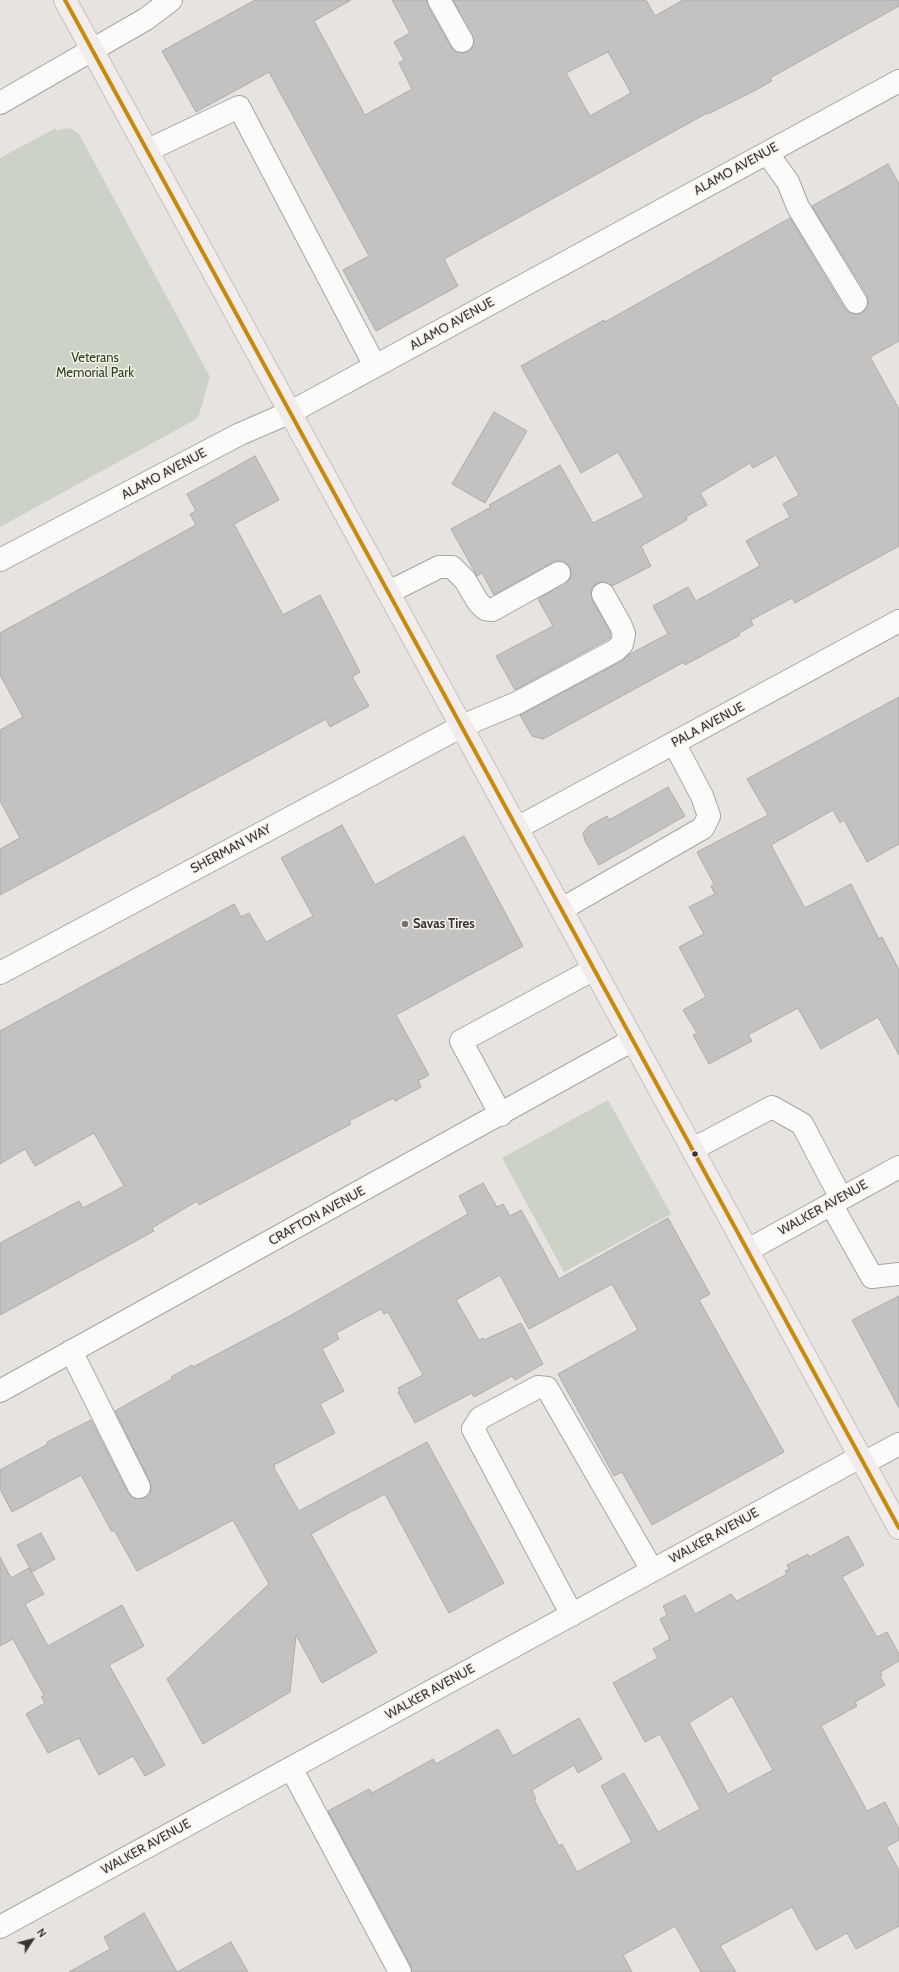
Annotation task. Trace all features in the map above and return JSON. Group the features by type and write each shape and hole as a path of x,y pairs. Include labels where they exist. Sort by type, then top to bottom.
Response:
{"main road":[{"path":"65,0 899,1528"}],"street":[{"path":"1,99 146,19 171,0"},
{"path":"439,0 462,41"},
{"name":"ALAMO AVENUE","path":"0,560 240,434 291,412 899,80"},
{"path":"148,150 239,107 375,366"},
{"path":"767,153 788,182 798,207 856,302"},
{"path":"389,592 439,567 452,567 465,580 484,609 492,610 559,573"},
{"name":"SHERMAN WAY","path":"0,973 462,726 517,703 616,650 622,644 624,634 603,594"},
{"name":"PALA AVENUE","path":"517,828 899,621"},
{"path":"562,909 703,828 709,816 702,796 674,743"},
{"path":"501,1115 461,1041 594,969"},
{"name":"CRAFTON AVENUE","path":"0,1391 501,1115 633,1040"},
{"path":"692,1149 772,1107 802,1124 872,1277 899,1274"},
{"name":"WALKER AVENUE","path":"748,1250 899,1167"},
{"path":"71,1351 139,1487"},
{"path":"572,1615 473,1429 480,1418 538,1387 547,1388 652,1570"},
{"name":"WALKER AVENUE","path":"0,1927 652,1570 862,1460 899,1444"},
{"path":"291,1768 400,1972"}],"green space":[{"name":"Veterans Memorial Park","path":"56,128 57,131 66,128 72,129 79,134 210,377 198,418 0,527 0,158"},
{"path":"608,1100 671,1214 564,1272 502,1158"}],"building":[{"path":"255,0 351,0 314,21 365,115 412,89 399,63 404,60 394,42 410,33 392,0 427,0 428,6 451,47 456,52 462,53 468,52 472,48 474,41 453,0 646,0 655,16 683,0 899,0 899,6 770,78 772,81 708,114 707,113 444,259 458,286 376,331 343,270 369,256 269,72 196,112 162,51","holes":["608,52 631,93 590,116 566,73"]},
{"path":"888,164 899,184 899,341 870,357 899,409 899,546 795,603 792,598 751,620 753,625 739,633 740,635 685,665 684,662 543,739 532,736 520,715 622,661 628,655 668,634 653,606 688,587 696,601 760,566 746,541 790,517 783,504 799,495 776,455 753,468 750,463 700,493 707,505 686,517 687,520 641,546 651,566 612,586 603,582 597,583 592,587 592,600 610,631 610,638 515,690 496,656 553,626 538,599 569,580 571,574 570,567 565,562 553,562 494,595 482,573 477,576 451,529 491,507 489,505 560,465 593,523 644,497 618,452 581,473 521,366 604,320 605,322 790,218 845,309 850,313 862,313 867,308 867,295 812,206"},
{"path":"494,412 527,431 485,503 452,484"},
{"path":"255,456 279,500 234,524 283,615 320,595 360,672 352,677 369,706 330,727 326,719 0,895 0,849 20,838 0,801 0,730 23,717 0,675 0,633 196,525 190,514 196,511 187,494"},
{"path":"899,697 899,844 867,862 844,820 840,823 833,810 771,845 805,908 851,884 879,939 882,937 899,970 899,1055 878,1017 821,1049 798,1008 748,1035 752,1041 709,1064 693,1035 697,1033 683,1010 706,997 679,947 704,934 689,907 715,894 711,886 714,884 697,852 768,815 747,779"},
{"path":"668,787 685,816 599,865 585,841 583,833 589,826 607,816 609,820"},
{"path":"342,825 375,885 464,836 523,946 396,1015 429,1075 418,1081 421,1087 395,1101 393,1098 349,1121 351,1124 199,1205 197,1201 152,1228 154,1231 0,1315 0,1243 79,1201 83,1208 124,1186 94,1133 35,1166 25,1149 0,1164 0,1031 234,904 241,917 249,913 266,942 313,916 281,858"},
{"path":"483,1183 497,1207 503,1204 510,1216 521,1210 559,1279 668,1218 710,1294 699,1300 784,1452 652,1525 622,1472 614,1476 558,1374 638,1330 612,1284 529,1329 500,1275 456,1300 479,1340 483,1338 484,1340 521,1323 543,1364 515,1380 512,1376 474,1397 472,1393 415,1423 398,1392 400,1392 398,1388 423,1375 388,1312 384,1314 381,1309 336,1333 339,1339 322,1349 344,1391 320,1404 335,1433 274,1465 275,1470 299,1511 427,1442 504,1583 449,1613 385,1494 347,1514 311,1534 377,1652 322,1683 296,1635 290,1692 203,1744 167,1679 269,1584 233,1520 137,1571 114,1530 112,1532 81,1475 12,1512 0,1489 0,1470 48,1444 47,1442 91,1420 128,1493 132,1497 138,1499 145,1498 150,1494 150,1482 115,1411 172,1379 171,1377 192,1365 193,1367 288,1317 468,1214 459,1196"},
{"path":"899,1296 899,1408 852,1320"},
{"path":"41,1533 55,1559 32,1572 17,1545"},
{"path":"848,1536 864,1565 842,1577 877,1637 887,1632 899,1654 899,1661 880,1672 882,1675 880,1676 885,1685 855,1702 857,1706 821,1726 867,1811 885,1802 899,1829 899,1840 886,1847 899,1870 899,1926 856,1949 847,1933 816,1950 792,1907 720,1946 736,1972 701,1972 675,1926 623,1955 632,1972 412,1972 411,1966 328,1811 369,1789 372,1793 433,1759 436,1764 498,1729 513,1756 579,1718 602,1759 578,1773 574,1765 532,1790 536,1799 534,1800 559,1846 562,1844 577,1872 632,1842 601,1786 624,1773 658,1832 700,1809 660,1734 645,1742 613,1683 658,1658 653,1649 670,1639 660,1619 667,1615 663,1606 685,1595 695,1614 731,1594 737,1601 787,1574 785,1571 789,1569 787,1565 808,1554 809,1557","holes":["732,1696 773,1770 728,1794 689,1723"]},
{"path":"0,1557 11,1578 29,1568 44,1594 25,1604 48,1646 122,1605 144,1646 109,1665 165,1765 145,1776 133,1756 99,1775 79,1738 48,1753 26,1714 45,1703 41,1697 44,1695 13,1639 0,1646"},
{"path":"144,1913 177,1972 69,1972 110,1949 104,1937"},
{"path":"231,1942 248,1972 177,1972"}],"transit line":[{"path":"65,0 899,1528"}],"place":[{"name":"Savas Tires","path":"405,924"}]}
